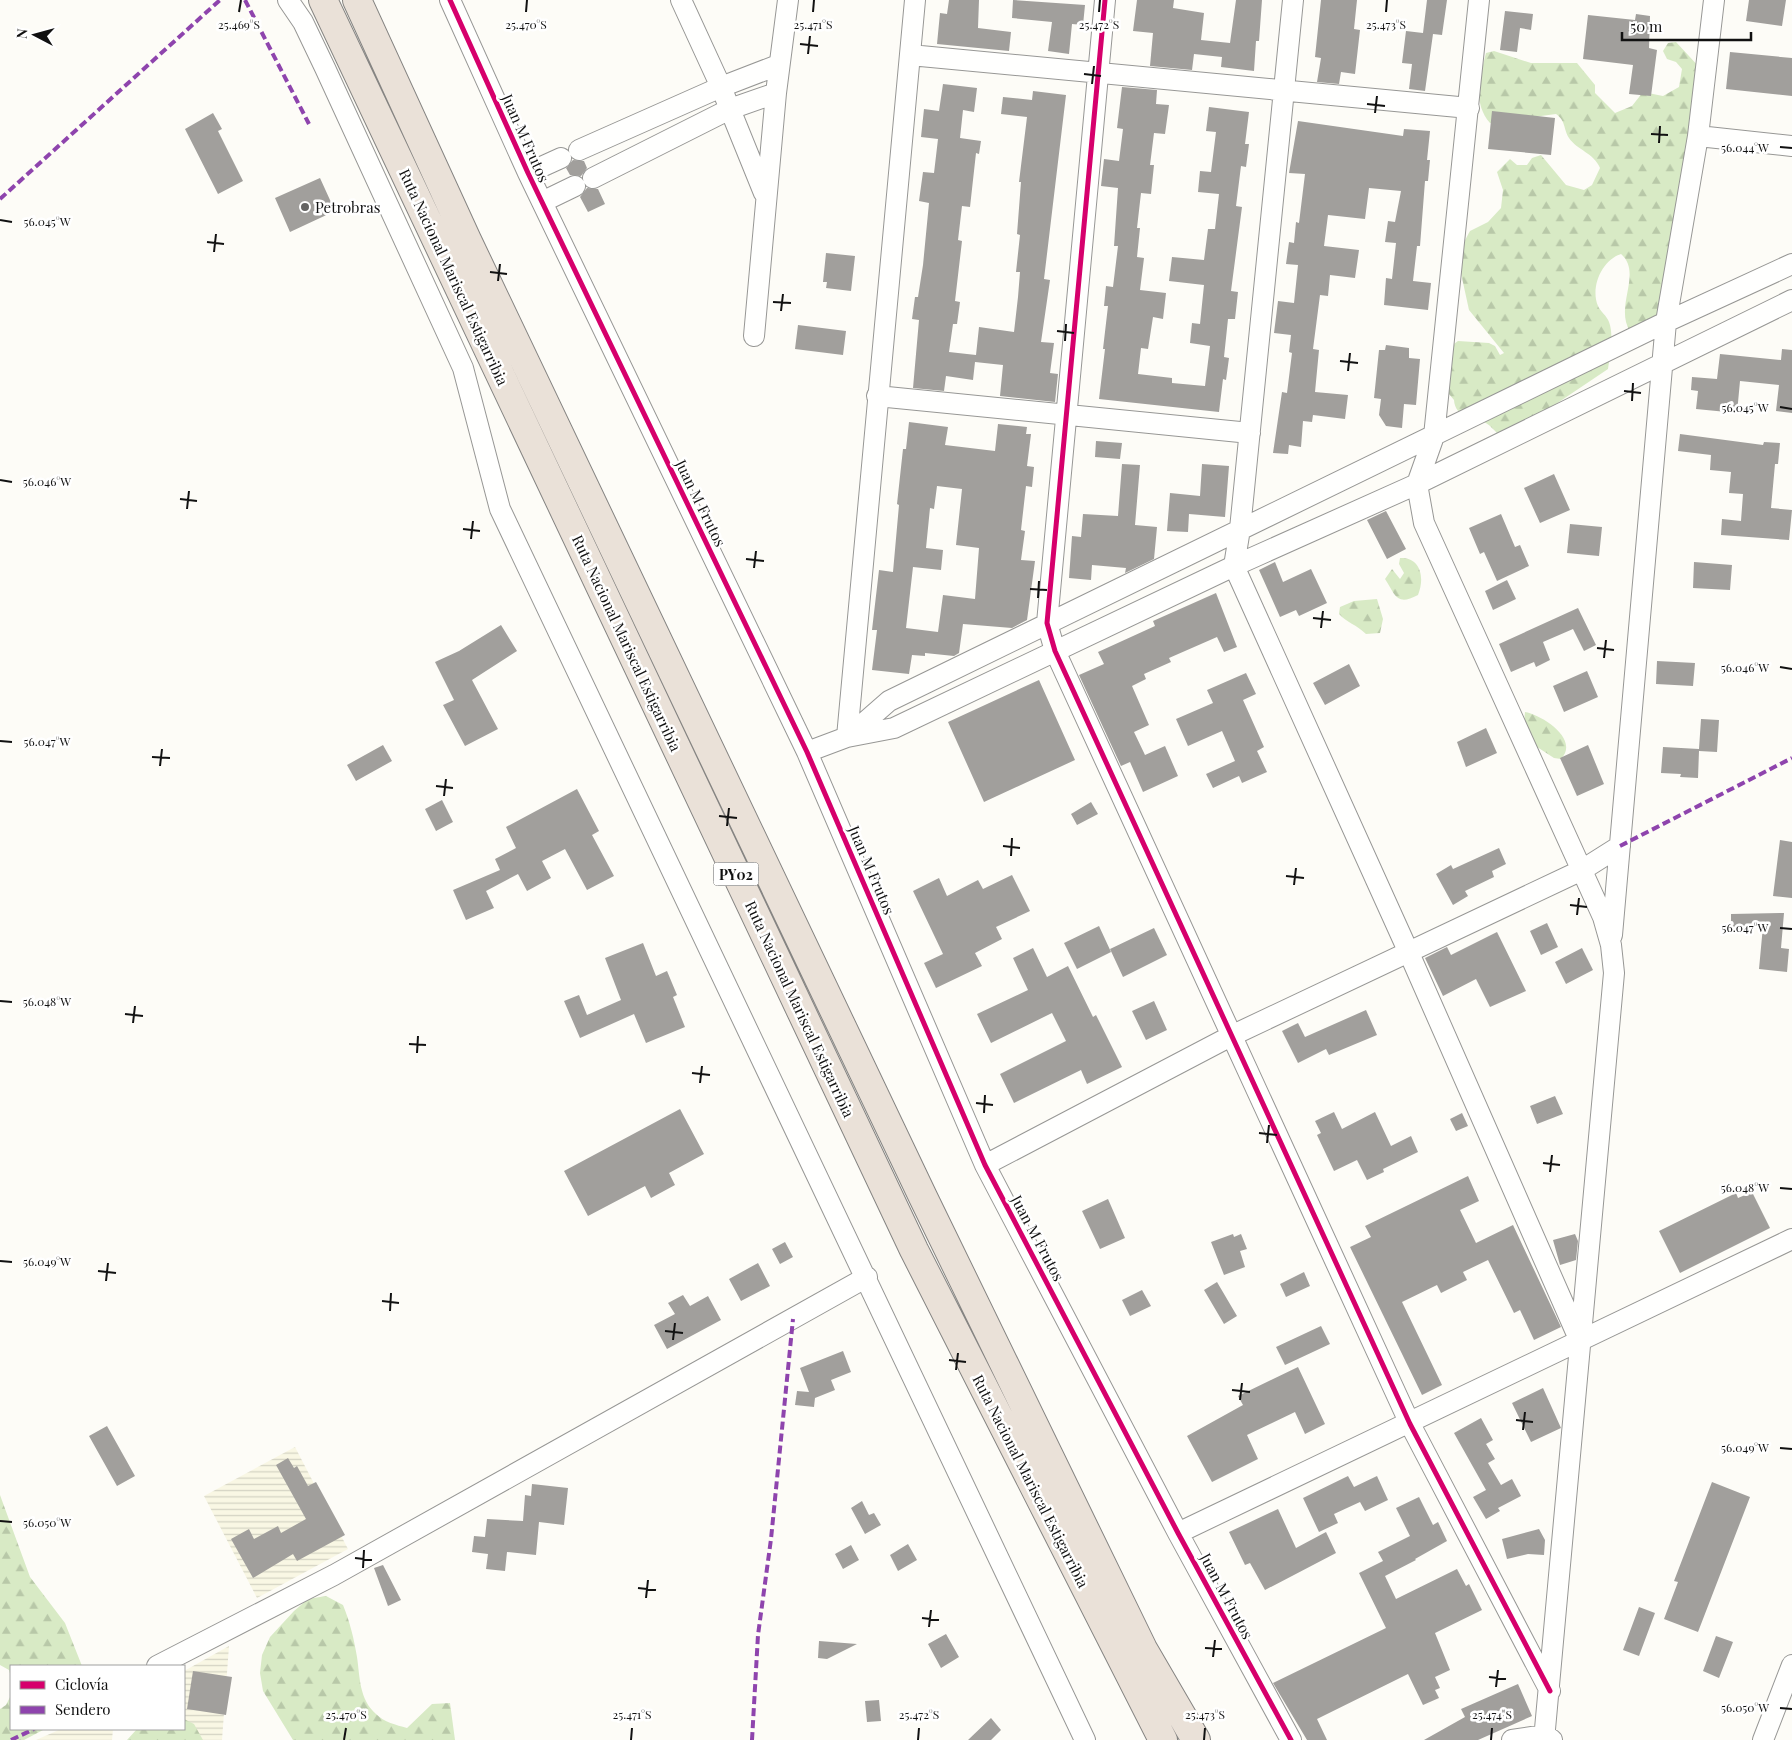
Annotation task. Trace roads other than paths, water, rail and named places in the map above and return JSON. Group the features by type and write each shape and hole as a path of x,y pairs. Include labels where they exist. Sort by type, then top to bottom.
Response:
{"highway":[{"name":"Ruta Nacional Mariscal Estigarribia","path":"323,0 914,1250 1163,1740"},
{"name":"Ruta Nacional Mariscal Estigarribia","path":"357,0 476,258 923,1196 1143,1649 1196,1740"}],"street":[{"path":"288,0 303,22 463,368 500,510 1085,1740"},
{"name":"Juan M Frutos","path":"450,0 528,173 807,752 985,1164 1178,1533 1291,1740"},
{"path":"681,0 721,87 766,198"},
{"path":"754,336 778,65 788,0"},
{"path":"847,738 915,0"},
{"path":"1104,0 1047,624 1055,651 1410,1424 1550,1690"},
{"path":"1293,0 1240,529 1234,566 1409,953 1580,1340"},
{"path":"1479,0 1434,436 1417,484 1424,523 1603,917 1611,945 1614,973 1580,1340 1547,1738 1512,1740"},
{"path":"1611,945 1666,322 1698,136 1714,0"},
{"path":"910,55 1469,108"},
{"path":"528,173 721,87 778,65"},
{"path":"542,202 730,109 776,93"},
{"path":"1698,136 1792,146"},
{"path":"847,738 889,700 1666,322 1792,264"},
{"path":"807,752 847,738 894,728 1234,566 1417,484 1662,362 1792,300"},
{"path":"878,396 1066,413 1250,433"},
{"path":"985,1164 1231,1036 1582,870 1620,846"},
{"path":"1178,1533 1410,1424 1580,1340 1792,1239"},
{"path":"159,1665 334,1575 866,1277"},
{"path":"1763,1740 1792,1665"}],"place":[{"name":"Petrobras","path":"305,207"}]}
